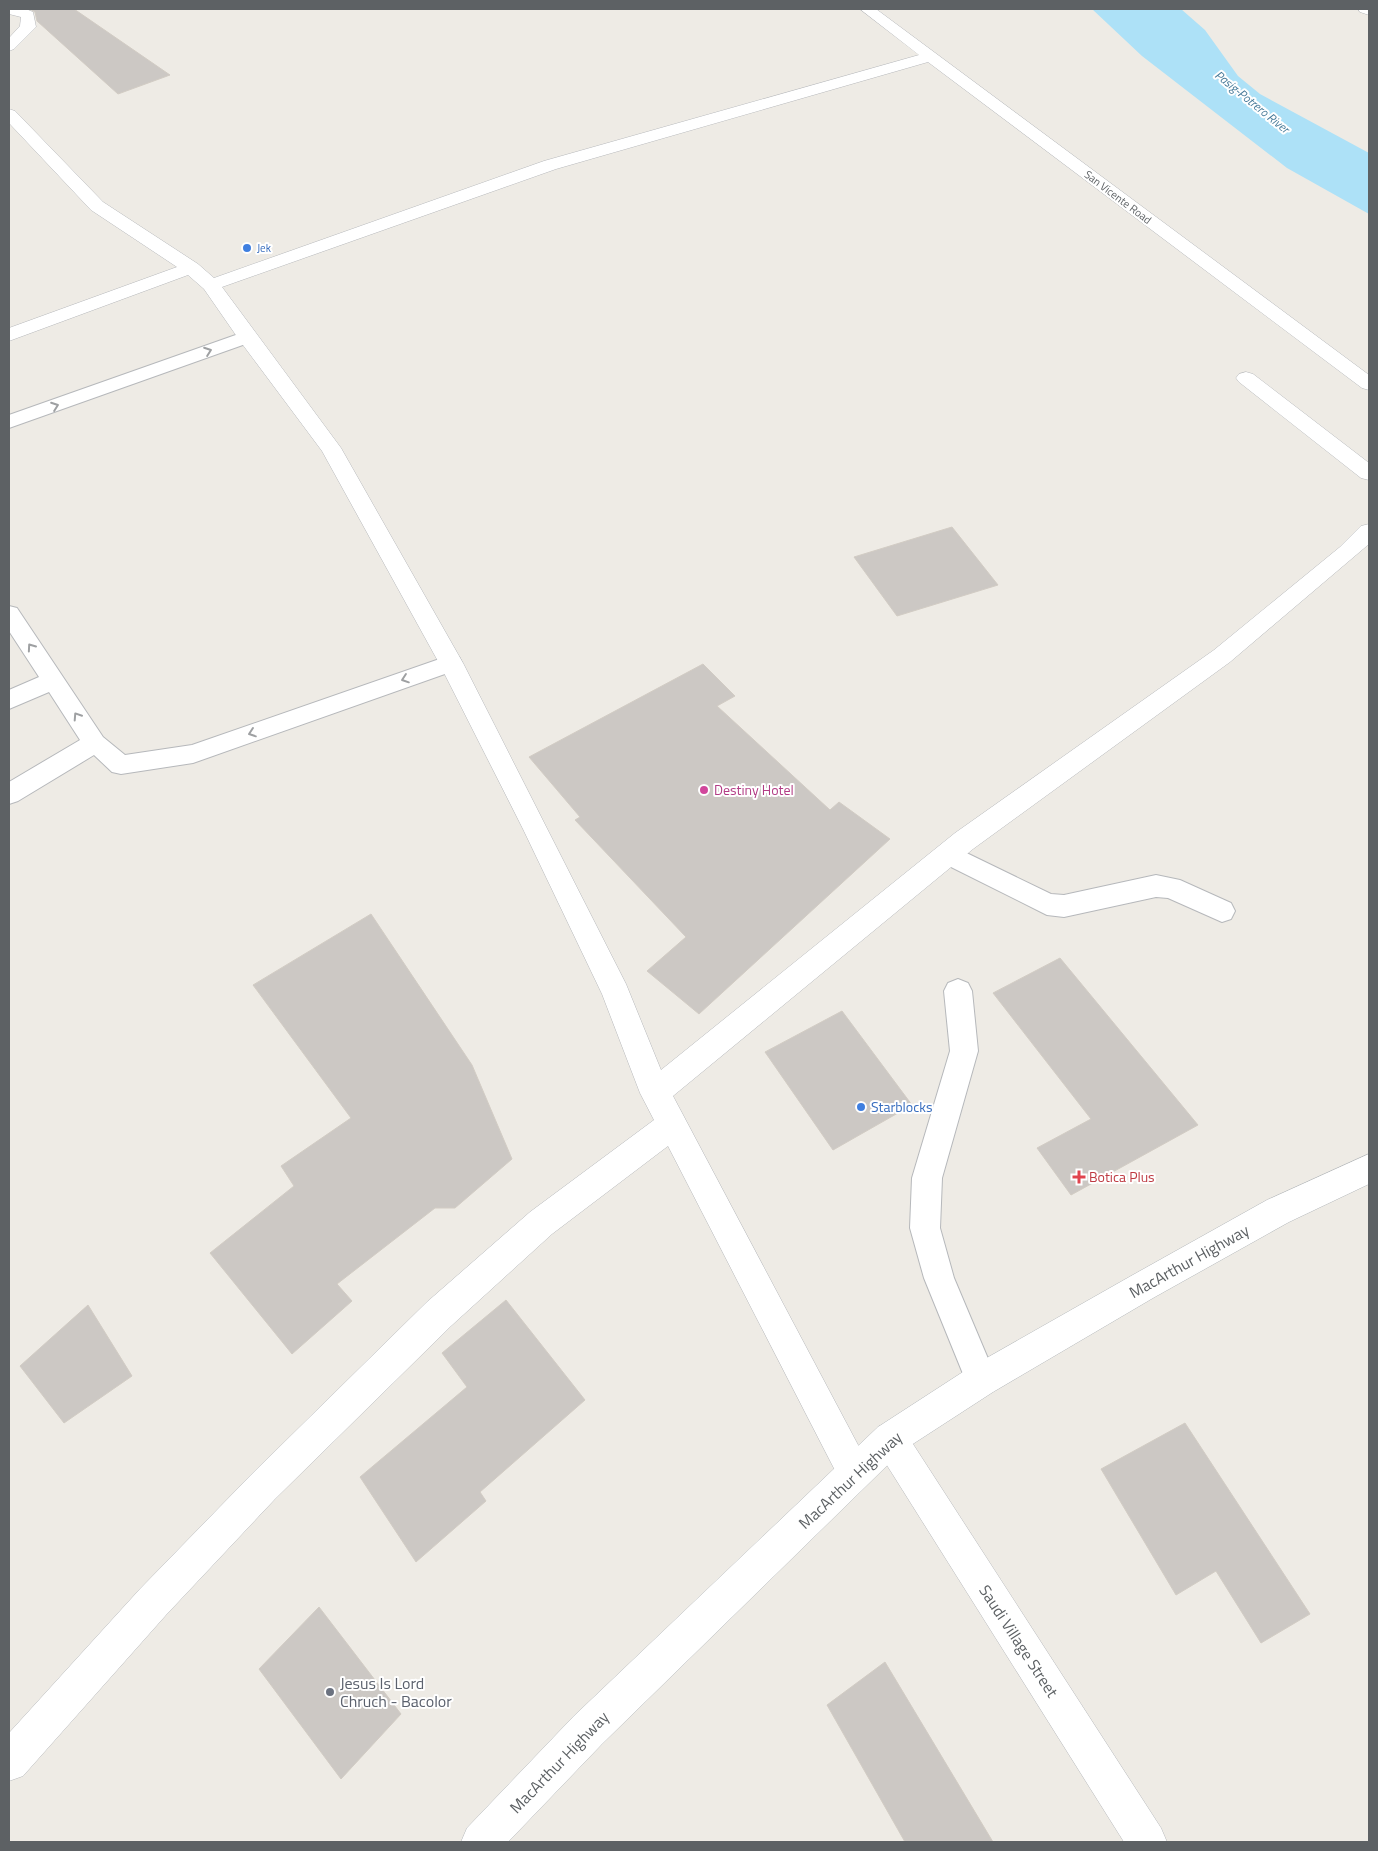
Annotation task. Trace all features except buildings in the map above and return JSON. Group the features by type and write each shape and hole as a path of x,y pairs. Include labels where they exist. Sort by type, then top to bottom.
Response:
{"street":[{"name":"San Vicente Road","path":"867,9 929,58 1038,136 1222,276 1369,384"},
{"path":"1364,9 1369,11"},
{"path":"9,10 17,10 28,15 28,27 9,46"},
{"path":"212,285 550,165 929,58"},
{"path":"9,114 97,206 191,268 212,285 247,337 331,448 451,663 536,829 616,993 655,1093 673,1124 854,1472"},
{"path":"9,335 191,268"},
{"path":"1246,378 1369,473"},
{"path":"655,1093 948,854 1222,656 1348,552 1369,531"},
{"path":"9,1762 153,1602 256,1495 439,1314 540,1224 673,1124"},
{"name":"MacArthur Highway","path":"481,1842 588,1730 736,1590 854,1472 890,1439 981,1380 1278,1211 1369,1169"},
{"name":"Saudi Village Street","path":"890,1439 1147,1842"}],"lane":[{"path":"9,422 247,337"},
{"path":"9,614 96,744 121,765 193,754 451,663"},
{"path":"9,700 54,680"},
{"path":"9,794 96,744"},
{"path":"948,854 1047,904 1064,906 1156,886 1171,888 1222,911"},
{"path":"958,991 964,1051 927,1178 925,1228 939,1278 981,1380"}],"water":[{"name":"Pasig-Potrero River","path":"1092,9 1181,9 1205,30 1238,76 1260,94 1369,153 1369,214 1287,168 1142,56"}],"place":[{"name":"Jek","path":"247,248"},
{"name":"Destiny Hotel","path":"704,790"},
{"name":"Starblocks","path":"861,1107"},
{"name":"Botica Plus","path":"1079,1177"},
{"name":"Jesus Is Lord Chruch - Bacolor","path":"330,1692"}]}
